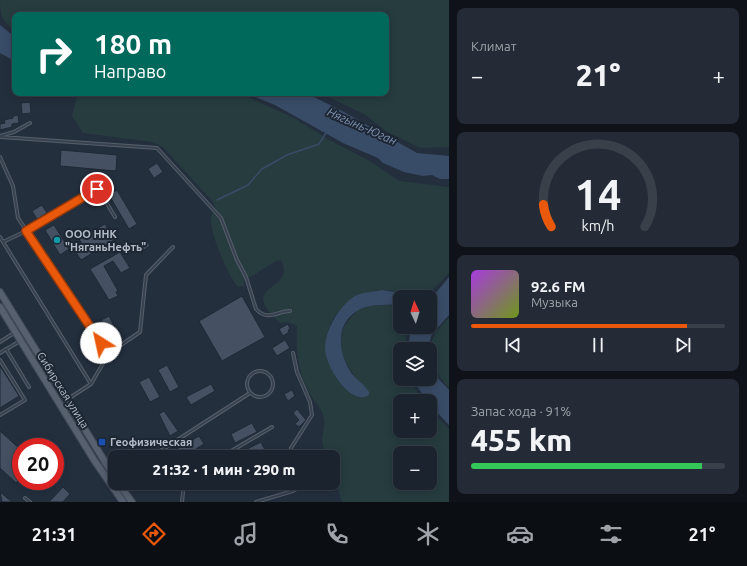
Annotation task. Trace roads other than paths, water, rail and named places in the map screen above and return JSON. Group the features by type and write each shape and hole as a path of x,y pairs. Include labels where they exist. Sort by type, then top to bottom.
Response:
{"main road":[{"name":"Сибирская улица","path":"0,292 108,467"},
{"name":"Сибирская улица","path":"0,307 94,460 123,502"},
{"path":"123,490 132,502"}],"lane":[{"path":"1,136 14,132 30,123"},
{"path":"1,136 157,148 221,218 237,260 246,278 250,296 256,309 260,313 268,316 290,311"},
{"path":"0,157 13,186 18,218 109,353"},
{"path":"3,242 26,231 94,189 100,190 115,217"},
{"path":"0,237 91,384"},
{"path":"66,401 91,384 109,353 140,332 146,275 172,247"},
{"path":"0,342 16,332"},
{"path":"0,353 21,340"},
{"path":"6,349 29,387"},
{"path":"291,450 312,415 310,402 297,372 293,353"},
{"path":"0,360 25,400 0,415"},
{"path":"259,370 268,373 273,381 272,390 269,394 260,397 250,393 246,387 246,382 251,374 259,370"},
{"path":"162,450 250,393"},
{"path":"233,450 272,427"},
{"path":"183,490 182,501 186,502"},
{"path":"256,502 295,490"},
{"path":"25,498 30,502"}],"water":[{"path":"0,25 12,35 12,59 0,53"},
{"name":"Нягынь-Юган","path":"252,96 312,96 344,112 417,153 449,156 449,179 440,179 432,175 423,176 404,172 383,163 378,158 343,143 275,105"},
{"path":"449,277 449,315 437,328 437,292"},
{"path":"382,290 393,292 393,304 376,305 363,308 354,313 347,320 343,328 341,347 343,356 352,374 369,392 369,395 362,397 354,395 340,383 326,357 325,350 328,332 340,310 352,298 365,293"},
{"path":"410,334 432,334 429,342 409,342"},
{"path":"437,377 449,390 449,425 437,412 437,394 422,394 417,386 437,386"}],"waterway":[{"path":"217,200 248,185 262,169 287,155 319,144 326,133"}],"place":[{"name":"ООО ННК \"НяганьНефть\"","path":"57,240"},
{"name":"Геофизическая","path":"102,442"}]}
